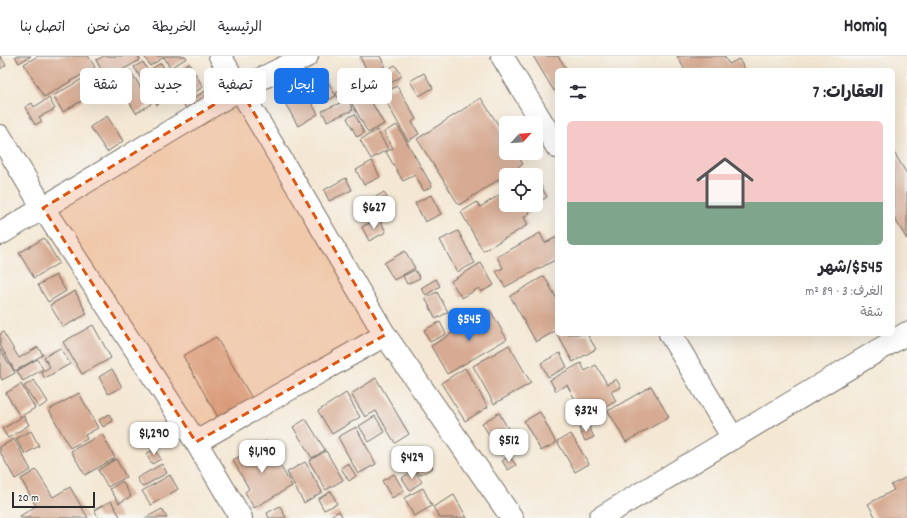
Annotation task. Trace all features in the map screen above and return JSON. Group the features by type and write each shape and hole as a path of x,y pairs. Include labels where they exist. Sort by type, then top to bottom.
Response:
{"street":[{"path":"220,56 227,68"},
{"path":"266,76 307,56"},
{"path":"502,56 555,144"},
{"path":"0,234 215,104"},
{"path":"249,104 385,335 512,518"},
{"path":"0,136 43,208 196,442 241,518"},
{"path":"600,518 907,332"},
{"path":"196,442 385,335"},
{"path":"671,336 733,438"}],"highlighted area":[{"path":"240,89 385,335 196,442 43,208"}],"building":[{"path":"0,56 6,65 0,69"},
{"path":"15,56 31,56 19,63"},
{"path":"38,56 88,56 95,67 80,68 80,76 44,97 24,64"},
{"path":"104,56 138,56 140,60 126,68 100,68 96,60"},
{"path":"144,56 185,56 187,58 170,68 164,57 150,66"},
{"path":"380,56 385,66 381,68 366,68 360,57"},
{"path":"533,56 558,56 566,68 555,68 554,91"},
{"path":"677,56 724,56 729,64 739,59 744,68 684,68"},
{"path":"143,62 146,68 140,68 140,77 134,67"},
{"path":"161,63 164,68 153,68"},
{"path":"189,63 192,68 181,68"},
{"path":"395,65 402,76 392,82 392,68 390,68"},
{"path":"132,73 140,86 140,104 151,104 136,113 131,104 132,104"},
{"path":"424,73 433,88 419,96 410,81"},
{"path":"196,75 203,87 196,91"},
{"path":"80,80 80,102 63,112 53,96"},
{"path":"329,84 336,96 329,100"},
{"path":"397,86 416,119 412,122 419,134 408,141 388,104 392,104 392,89"},
{"path":"204,92 204,104 210,104 190,115 183,104 196,104 196,97"},
{"path":"49,98 55,109 39,117 42,121 35,125 25,107 32,103 34,107"},
{"path":"481,98 499,126 499,160 520,160 523,164 517,168 499,168 499,179 459,205 417,139"},
{"path":"286,104 312,104 318,114 298,126"},
{"path":"338,104 350,104 353,110 327,121 322,111"},
{"path":"352,104 373,104 384,124 368,133"},
{"path":"355,114 364,133 357,137 347,118"},
{"path":"107,116 123,141 107,152 90,127"},
{"path":"397,125 432,186 424,191 415,175 403,181 386,152 393,148 384,132"},
{"path":"377,130 388,149 371,159 360,140"},
{"path":"895,154 907,174 907,239 895,219"},
{"path":"372,161 380,177 364,185 356,170"},
{"path":"346,178 352,190 329,201 324,190"},
{"path":"543,190 547,197 543,200"},
{"path":"384,192 393,209 376,218 367,202"},
{"path":"431,195 441,214 425,222 415,203"},
{"path":"499,195 499,212 530,212 524,217 528,225 483,251 461,212 477,202 480,207"},
{"path":"379,218 386,232 369,241 362,227"},
{"path":"458,231 475,263 457,272 440,240"},
{"path":"540,233 545,243 555,238 555,260 505,287 496,271 503,268 497,257"},
{"path":"44,238 59,263 34,278 19,253"},
{"path":"405,251 415,268 394,280 384,263"},
{"path":"481,263 494,285 481,292 479,288 462,298 451,281"},
{"path":"415,270 420,278 407,284 403,276"},
{"path":"56,275 66,291 48,302 38,285"},
{"path":"544,276 555,295 555,331 536,342 510,296"},
{"path":"436,279 440,286 426,295 421,288"},
{"path":"75,291 87,314 63,327 50,305"},
{"path":"437,292 448,312 436,319 425,298"},
{"path":"490,310 507,339 447,374 431,346"},
{"path":"440,322 446,334 430,342 424,330"},
{"path":"93,325 111,358 82,374 63,342"},
{"path":"3,332 19,358 38,347 43,355 15,371 0,345 0,334"},
{"path":"558,336 588,336 596,349 573,362"},
{"path":"216,337 253,400 219,419 183,356"},
{"path":"509,345 531,383 494,404 473,366"},
{"path":"60,348 70,364 45,378 41,372 50,367 44,357"},
{"path":"0,349 15,373 2,380 0,376"},
{"path":"560,353 567,367 548,377 541,363"},
{"path":"37,359 43,369 23,381 17,371"},
{"path":"581,363 585,371 596,365 607,384 616,379 621,387 611,392 616,401 606,407 607,410 587,421 567,385 556,391 550,380"},
{"path":"465,368 488,407 465,421 441,383"},
{"path":"112,369 122,387 108,394 99,377"},
{"path":"376,378 409,434 395,443 376,411 365,417 351,394"},
{"path":"34,380 48,402 39,408 24,386"},
{"path":"21,384 35,408 20,417 6,393"},
{"path":"651,386 669,417 626,442 608,411"},
{"path":"79,393 98,428 85,435 87,439 70,448 49,410"},
{"path":"346,393 360,417 332,434 318,411"},
{"path":"540,412 556,443 541,451 524,421"},
{"path":"499,413 514,439 497,449 482,423"},
{"path":"109,414 113,421 103,427 99,420"},
{"path":"24,416 29,425 8,438 2,429"},
{"path":"375,416 385,432 369,442 359,426"},
{"path":"306,419 325,450 312,458 293,427"},
{"path":"588,425 594,437 585,441 579,429"},
{"path":"356,427 376,464 358,474 338,437"},
{"path":"31,431 39,446 25,454 16,439"},
{"path":"102,434 115,458 85,475 71,451"},
{"path":"571,434 589,464 575,472 557,441"},
{"path":"14,439 31,470 15,479 0,452 0,447"},
{"path":"266,441 292,486 254,508 245,492 249,489 233,460"},
{"path":"155,449 161,459 152,464 146,454"},
{"path":"326,451 343,480 326,490 309,461"},
{"path":"426,455 433,468 419,475 412,463"},
{"path":"509,456 516,465 508,470 502,461"},
{"path":"116,459 126,477 108,487 98,470"},
{"path":"305,462 322,492 304,503 287,472"},
{"path":"348,463 356,476 349,481 341,468"},
{"path":"162,464 167,473 142,487 137,478"},
{"path":"36,470 53,497 70,487 88,518 21,518 20,516 36,506 21,479"},
{"path":"414,470 422,482 410,490 402,478"},
{"path":"394,474 404,491 392,498 382,481"},
{"path":"170,475 178,489 151,505 142,491"},
{"path":"907,477 907,518 876,518 868,504 894,490 891,485"},
{"path":"122,481 131,496 119,503 110,489"},
{"path":"423,488 432,506 414,516 404,498"},
{"path":"331,491 337,504 324,510 318,499"},
{"path":"454,495 467,518 440,518 433,507"},
{"path":"111,501 121,518 99,518 94,510"},
{"path":"280,506 286,518 269,518 267,513"},
{"path":"162,509 167,518 145,518"},
{"path":"339,511 343,518 327,518"}]}
